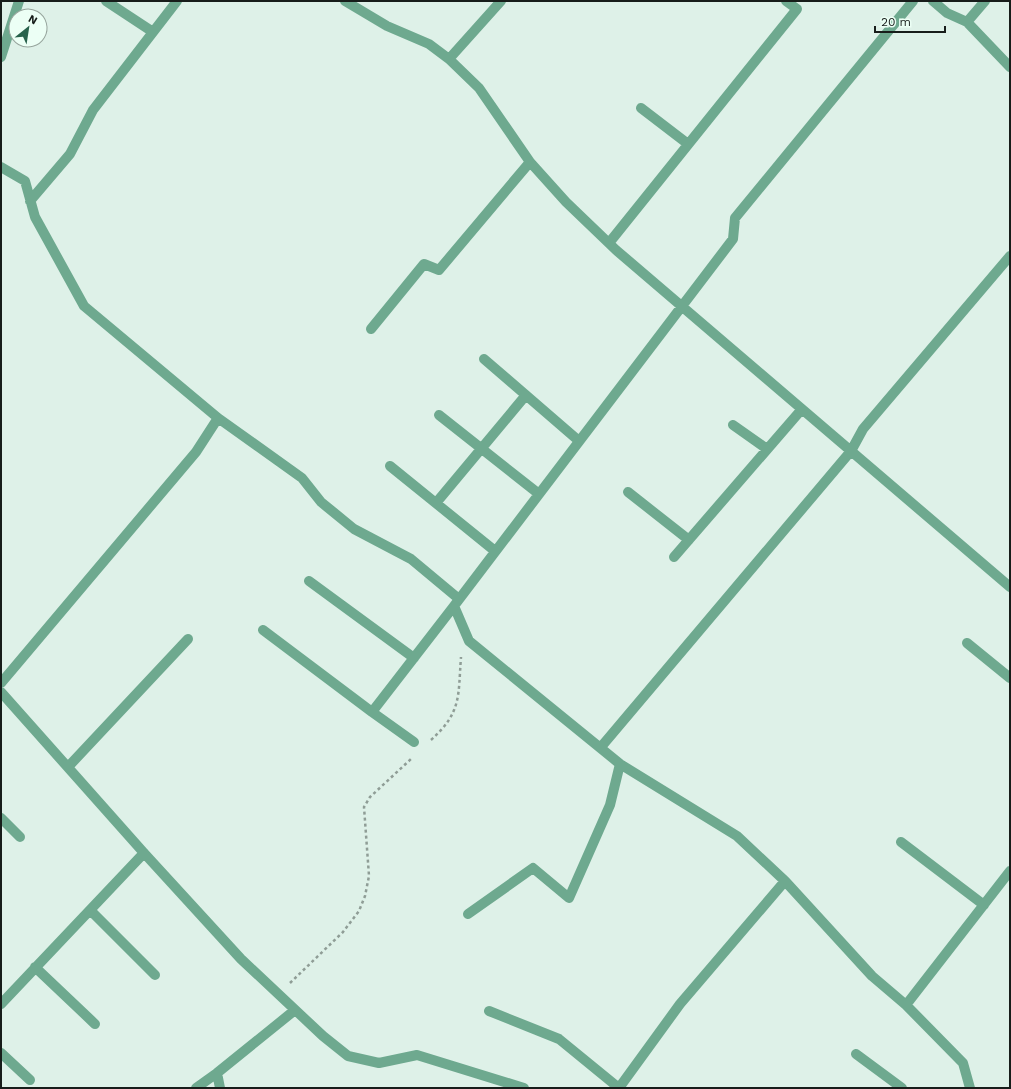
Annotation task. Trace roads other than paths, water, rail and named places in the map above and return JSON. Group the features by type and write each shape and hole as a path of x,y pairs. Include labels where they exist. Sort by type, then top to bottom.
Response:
{"street":[{"path":"1,57 19,1"},
{"path":"106,1 153,32"},
{"path":"30,201 70,154 92,110 177,1"},
{"path":"345,1 387,26 429,44 449,59 479,88 530,162 566,202 609,243 1010,587"},
{"path":"449,59 501,1"},
{"path":"609,243 797,9 786,1"},
{"path":"372,712 457,603 681,305 733,239 735,218 913,1"},
{"path":"933,1 947,13 967,22 1010,67"},
{"path":"967,22 985,1"},
{"path":"641,108 688,144"},
{"path":"371,329 424,264 439,270 530,162"},
{"path":"1,167 25,181 35,217 84,306 218,418 302,478 322,502 354,529 410,559 457,603 469,641 620,764 737,836 785,881 872,976 906,1005 963,1063 970,1088"},
{"path":"601,747 851,451 864,429 1010,256"},
{"path":"484,359 579,441"},
{"path":"436,503 526,395"},
{"path":"674,557 802,409"},
{"path":"439,415 539,494"},
{"path":"1,683 196,452 218,418"},
{"path":"733,425 767,449"},
{"path":"390,466 495,552"},
{"path":"628,492 689,540"},
{"path":"309,581 414,658"},
{"path":"263,630 414,742"},
{"path":"68,767 188,639"},
{"path":"967,643 1010,678"},
{"path":"1,692 144,853 241,959 323,1036 348,1056 379,1062 417,1056 524,1088"},
{"path":"468,914 533,868 569,898 610,805 620,764"},
{"path":"1,818 20,837"},
{"path":"901,842 984,905"},
{"path":"1,1004 144,853"},
{"path":"906,1005 1010,871"},
{"path":"489,1011 559,1039 619,1088 680,1004 785,881"},
{"path":"90,910 155,975"},
{"path":"35,967 95,1024"},
{"path":"196,1088 295,1010"},
{"path":"1,1054 30,1080"},
{"path":"856,1054 902,1088"},
{"path":"216,1073 220,1088"}]}
